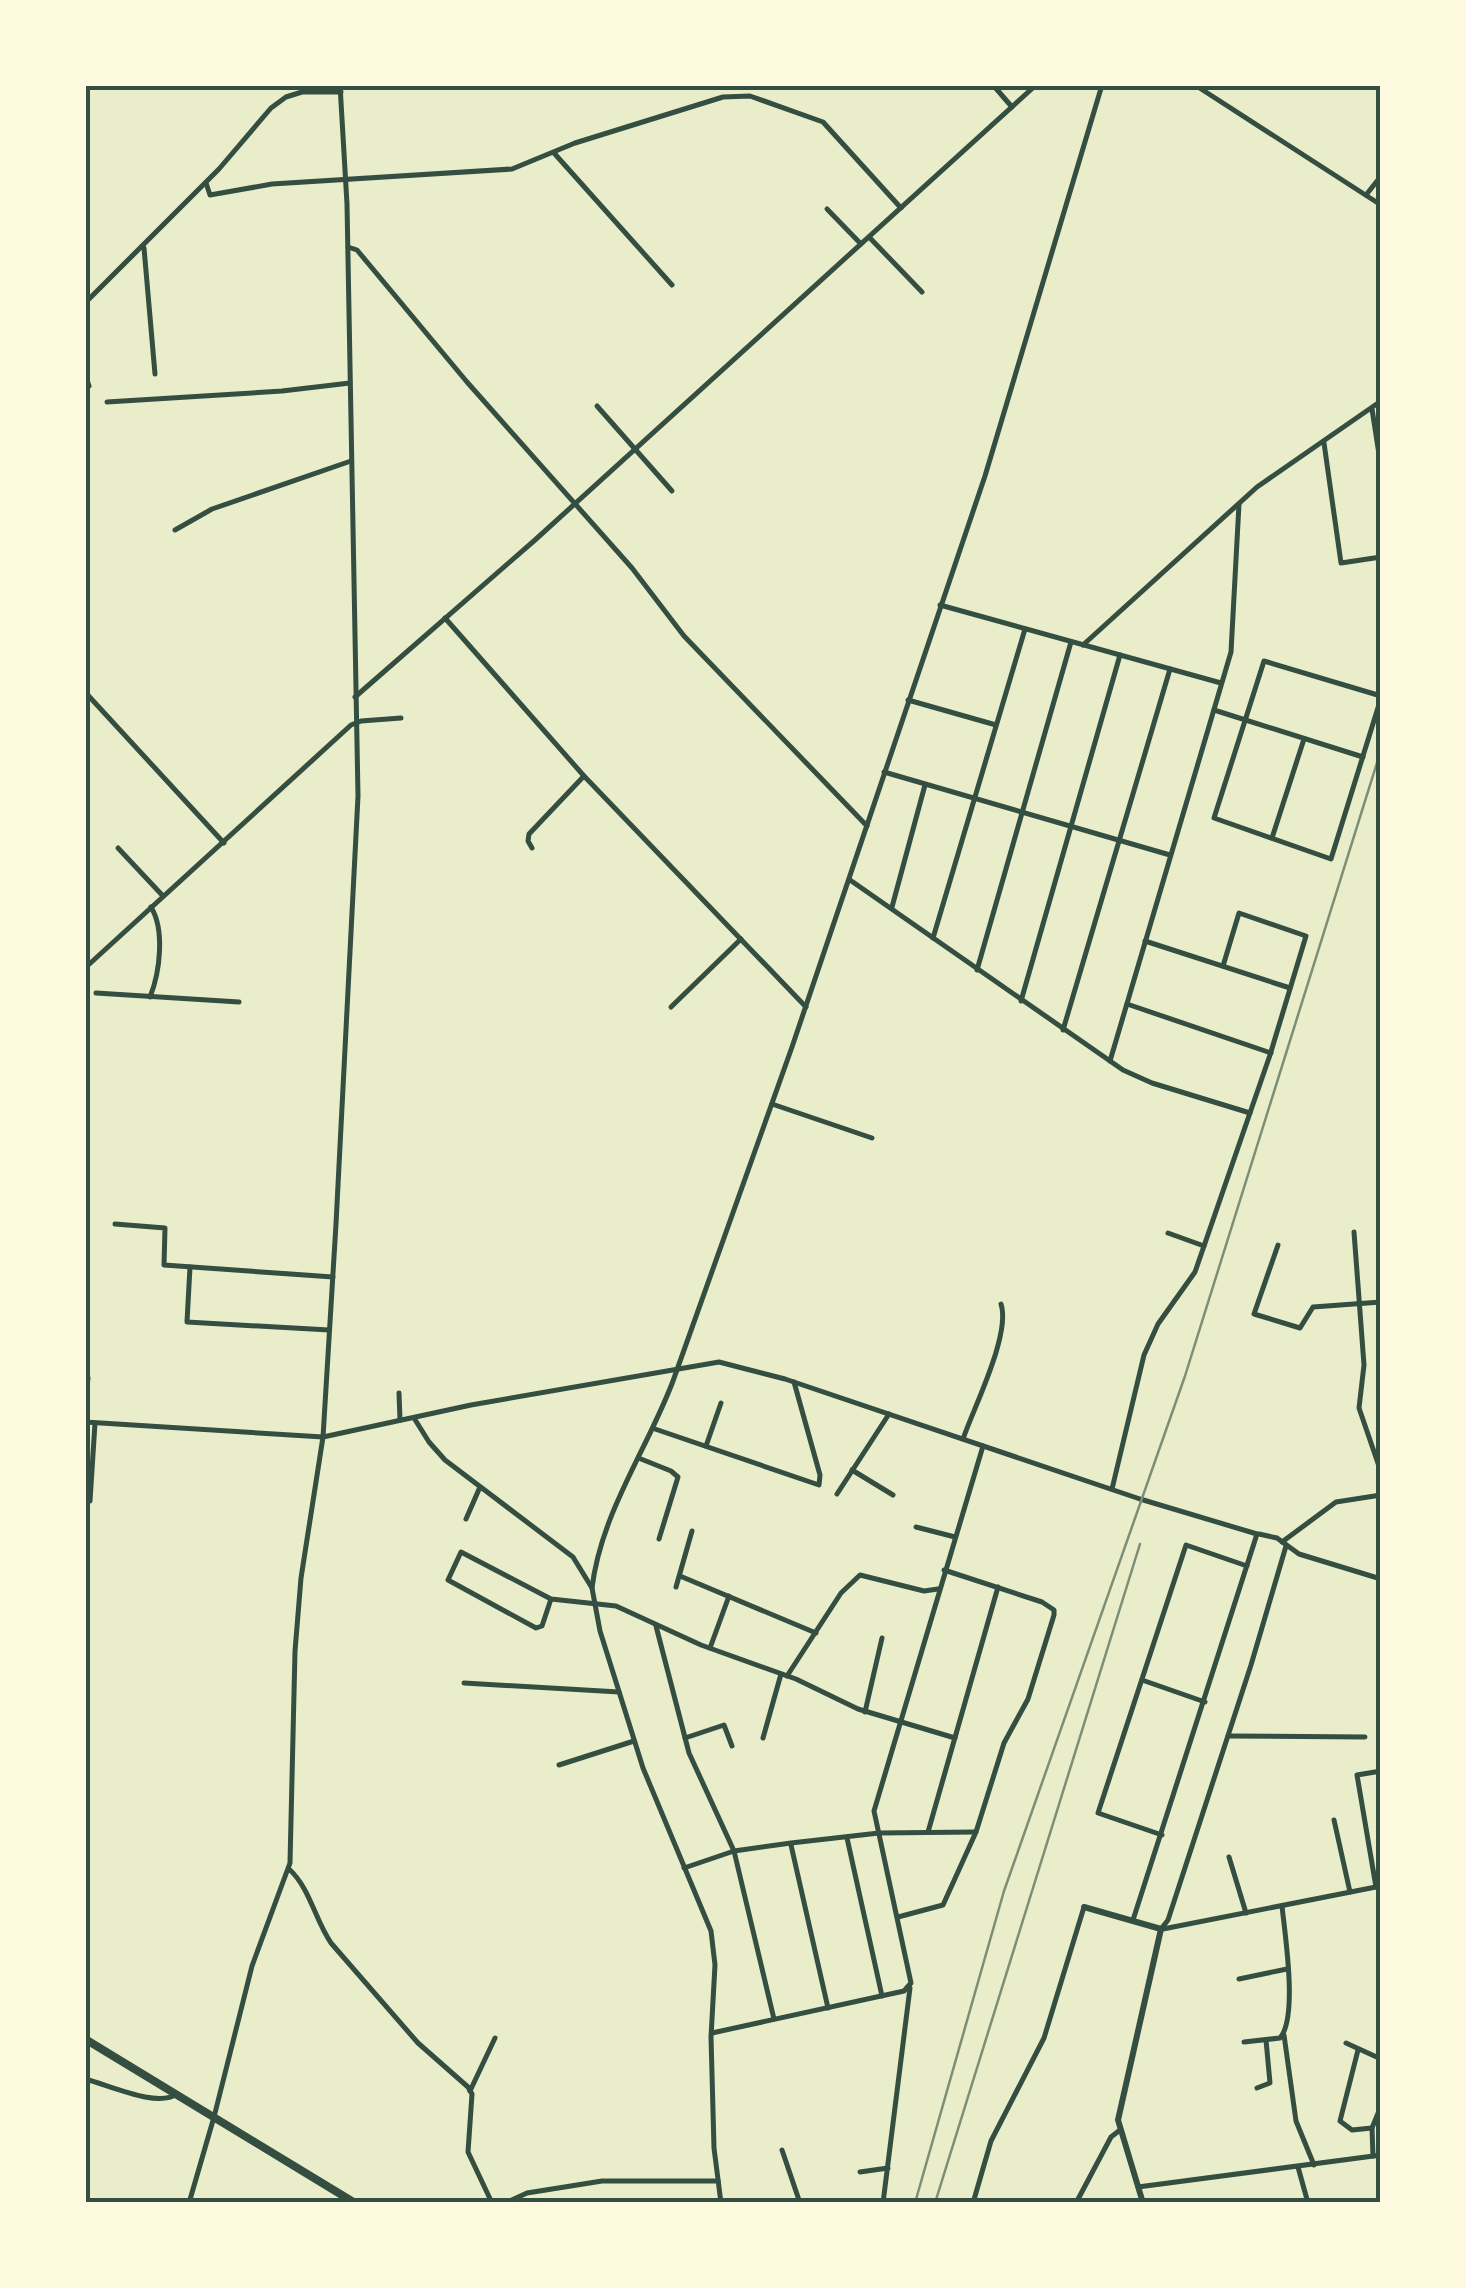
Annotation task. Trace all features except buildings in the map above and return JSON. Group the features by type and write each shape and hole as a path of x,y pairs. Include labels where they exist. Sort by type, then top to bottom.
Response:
{"main road":[{"path":"1084,1907 1162,1929 1118,2120 1143,2203"},
{"path":"85,2038 354,2203"}],"street":[{"path":"993,85 1012,107"},
{"path":"356,697 635,450 1036,85"},
{"path":"592,1588 603,1534 654,1429 806,1008 985,476 1102,85"},
{"path":"1194,85 1381,205"},
{"path":"85,303 206,183 271,108 302,92 340,88 348,246 357,850 323,1437 299,1596 289,1869 252,1966 189,2203"},
{"path":"206,183 210,195 272,184 504,170 521,167 593,137 740,95 829,126 901,208"},
{"path":"554,152 672,285"},
{"path":"1366,195 1381,176"},
{"path":"827,209 861,244"},
{"path":"869,236 922,292"},
{"path":"144,246 155,374"},
{"path":"348,246 357,250 684,636 867,826"},
{"path":"85,374 89,386"},
{"path":"107,402 282,391 350,382"},
{"path":"1084,645 1257,487 1381,400"},
{"path":"597,406 672,491"},
{"path":"1372,409 1381,467"},
{"path":"1324,443 1341,564 1381,557"},
{"path":"174,530 212,510 351,461"},
{"path":"1110,1061 1233,640 1239,504"},
{"path":"940,606 1222,684"},
{"path":"446,618 584,776 806,1008"},
{"path":"933,938 1025,629"},
{"path":"977,970 1071,642"},
{"path":"1020,1001 1120,655"},
{"path":"1264,661 1381,697 1331,859 1214,818 1244,720 1264,661"},
{"path":"1064,1030 1170,669"},
{"path":"85,692 224,843"},
{"path":"908,700 996,725"},
{"path":"1214,710 1363,757"},
{"path":"85,968 355,723 401,718"},
{"path":"1272,838 1304,738"},
{"path":"884,772 1170,856"},
{"path":"532,848 529,834 584,776"},
{"path":"892,907 925,784"},
{"path":"118,848 163,896"},
{"path":"849,880 1110,1061 1152,1082 1250,1113"},
{"path":"150,907 157,922 158,944 150,996"},
{"path":"1112,1489 1144,1355 1158,1324 1194,1272 1271,1053 1306,936 1239,913 1223,966"},
{"path":"671,1007 741,940"},
{"path":"1146,941 1291,988"},
{"path":"96,993 240,1002"},
{"path":"1126,1004 1271,1053"},
{"path":"772,1104 872,1138"},
{"path":"115,1224 165,1228 164,1265 333,1276"},
{"path":"1354,1232 1364,1365 1359,1408 1381,1472"},
{"path":"1168,1233 1204,1246"},
{"path":"1278,1245 1254,1314 1300,1328 1314,1307 1381,1302"},
{"path":"190,1267 187,1322 330,1330"},
{"path":"963,1439 1000,1334 1001,1304"},
{"path":"85,1422 323,1437 718,1362 746,1366 1112,1489 1277,1538 1299,1554 1381,1579"},
{"path":"85,1408 88,1378"},
{"path":"654,1429 819,1485 820,1474 794,1382"},
{"path":"398,1392 400,1420"},
{"path":"706,1446 721,1402"},
{"path":"837,1494 889,1414"},
{"path":"413,1417 437,1452 573,1558 592,1588 600,1631 634,1742 711,1931 716,1964 712,2033 714,2148 722,2203"},
{"path":"90,1501 95,1423"},
{"path":"883,2203 910,1983 874,1812 982,1446"},
{"path":"639,1459 678,1477 659,1539"},
{"path":"852,1470 893,1495"},
{"path":"466,1520 480,1486"},
{"path":"1162,1929 1228,1736 1284,1544 1336,1502 1381,1495"},
{"path":"916,1527 954,1537"},
{"path":"676,1587 692,1531"},
{"path":"1133,1920 1258,1534"},
{"path":"1162,1835 1098,1813 1186,1545 1247,1566"},
{"path":"551,1599 542,1626 536,1628 448,1580 461,1552 551,1599 616,1606 865,1712 955,1738"},
{"path":"898,1917 940,1908 976,1832 1004,1742 1028,1699 1054,1615 1046,1603 944,1570"},
{"path":"763,1738 784,1675 841,1593 860,1575 924,1591 938,1589"},
{"path":"680,1576 816,1632"},
{"path":"928,1832 998,1587"},
{"path":"710,1648 728,1596"},
{"path":"656,1624 685,1738 734,1850 774,2019"},
{"path":"865,1712 882,1638"},
{"path":"1142,1680 1204,1702"},
{"path":"464,1683 619,1692"},
{"path":"685,1738 724,1725 732,1746"},
{"path":"1228,1736 1365,1737"},
{"path":"559,1765 634,1742"},
{"path":"1162,1929 1378,1886 1357,1775 1381,1771"},
{"path":"1334,1820 1350,1892"},
{"path":"684,1868 734,1850 878,1833 976,1832"},
{"path":"847,1837 882,1996"},
{"path":"791,1844 828,2008"},
{"path":"1229,1857 1246,1913"},
{"path":"289,1869 299,1878 318,1925 332,1943 399,2023 470,2090"},
{"path":"1282,1906 1288,1970 1284,2036 1296,2118 1314,2165"},
{"path":"974,2203 992,2141 1044,2038 1084,1907"},
{"path":"1239,1978 1288,1970"},
{"path":"712,2033 904,1992 910,1983"},
{"path":"1244,2042 1284,2036"},
{"path":"492,2203 468,2152 470,2090 495,2038"},
{"path":"1257,2088 1270,2083 1266,2040"},
{"path":"1346,2043 1381,2060"},
{"path":"1358,2050 1340,2121 1348,2129 1372,2128"},
{"path":"85,2079 152,2099 168,2100 177,2094"},
{"path":"1138,2187 1377,2156 1372,2128 1381,2106"},
{"path":"1076,2203 1111,2137 1120,2130"},
{"path":"782,2150 800,2203"},
{"path":"860,2172 888,2168"},
{"path":"1298,2168 1308,2203"},
{"path":"505,2203 527,2193 602,2181 718,2181"}],"railway":[{"path":"915,2203 1004,1891 1185,1376 1381,750"},
{"path":"935,2203 1140,1544"}]}
